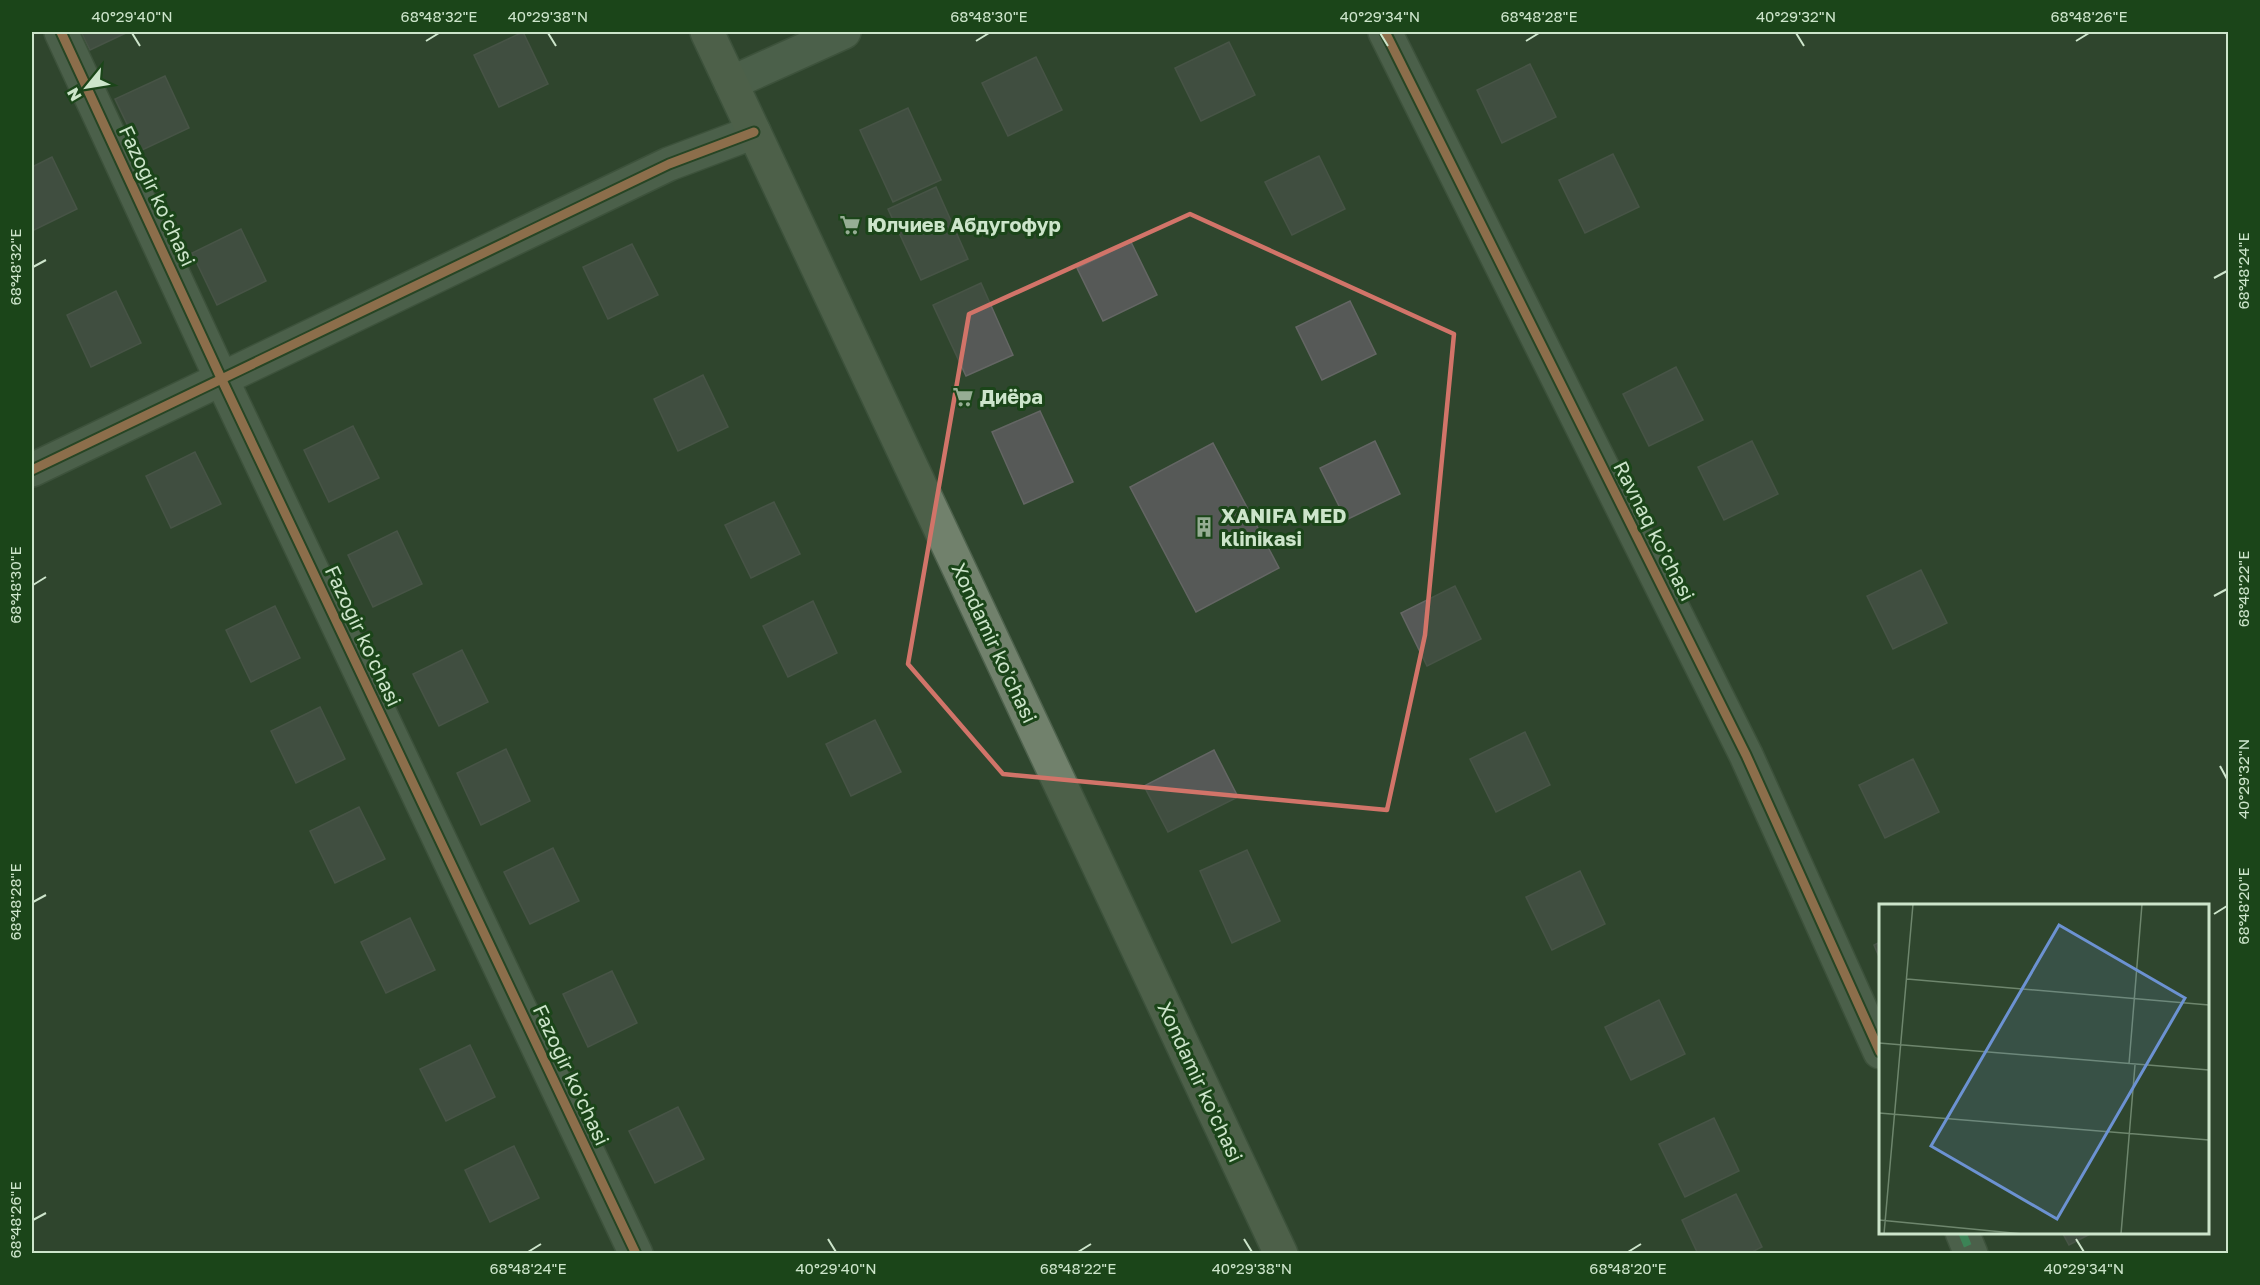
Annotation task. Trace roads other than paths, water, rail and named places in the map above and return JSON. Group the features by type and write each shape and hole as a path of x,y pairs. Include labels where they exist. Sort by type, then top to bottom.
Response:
{"main road":[{"name":"Xondamir ko'chasi","path":"707,32 1281,1254"}],"street":[{"name":"Fazogir ko'chasi","path":"61,32 221,378 636,1254"},
{"path":"731,83 844,32"},
{"name":"Ravnaq ko'chasi","path":"1385,32 1746,755 1879,1048"},
{"path":"32,470 669,164 754,132"},
{"path":"1962,1234 1971,1254"}],"place":[{"name":"Юлчиев Абдугофур","path":"850,225"},
{"name":"Диёра","path":"963,397"},
{"name":"XANIFA MED klinikasi","path":"1204,527"}]}
